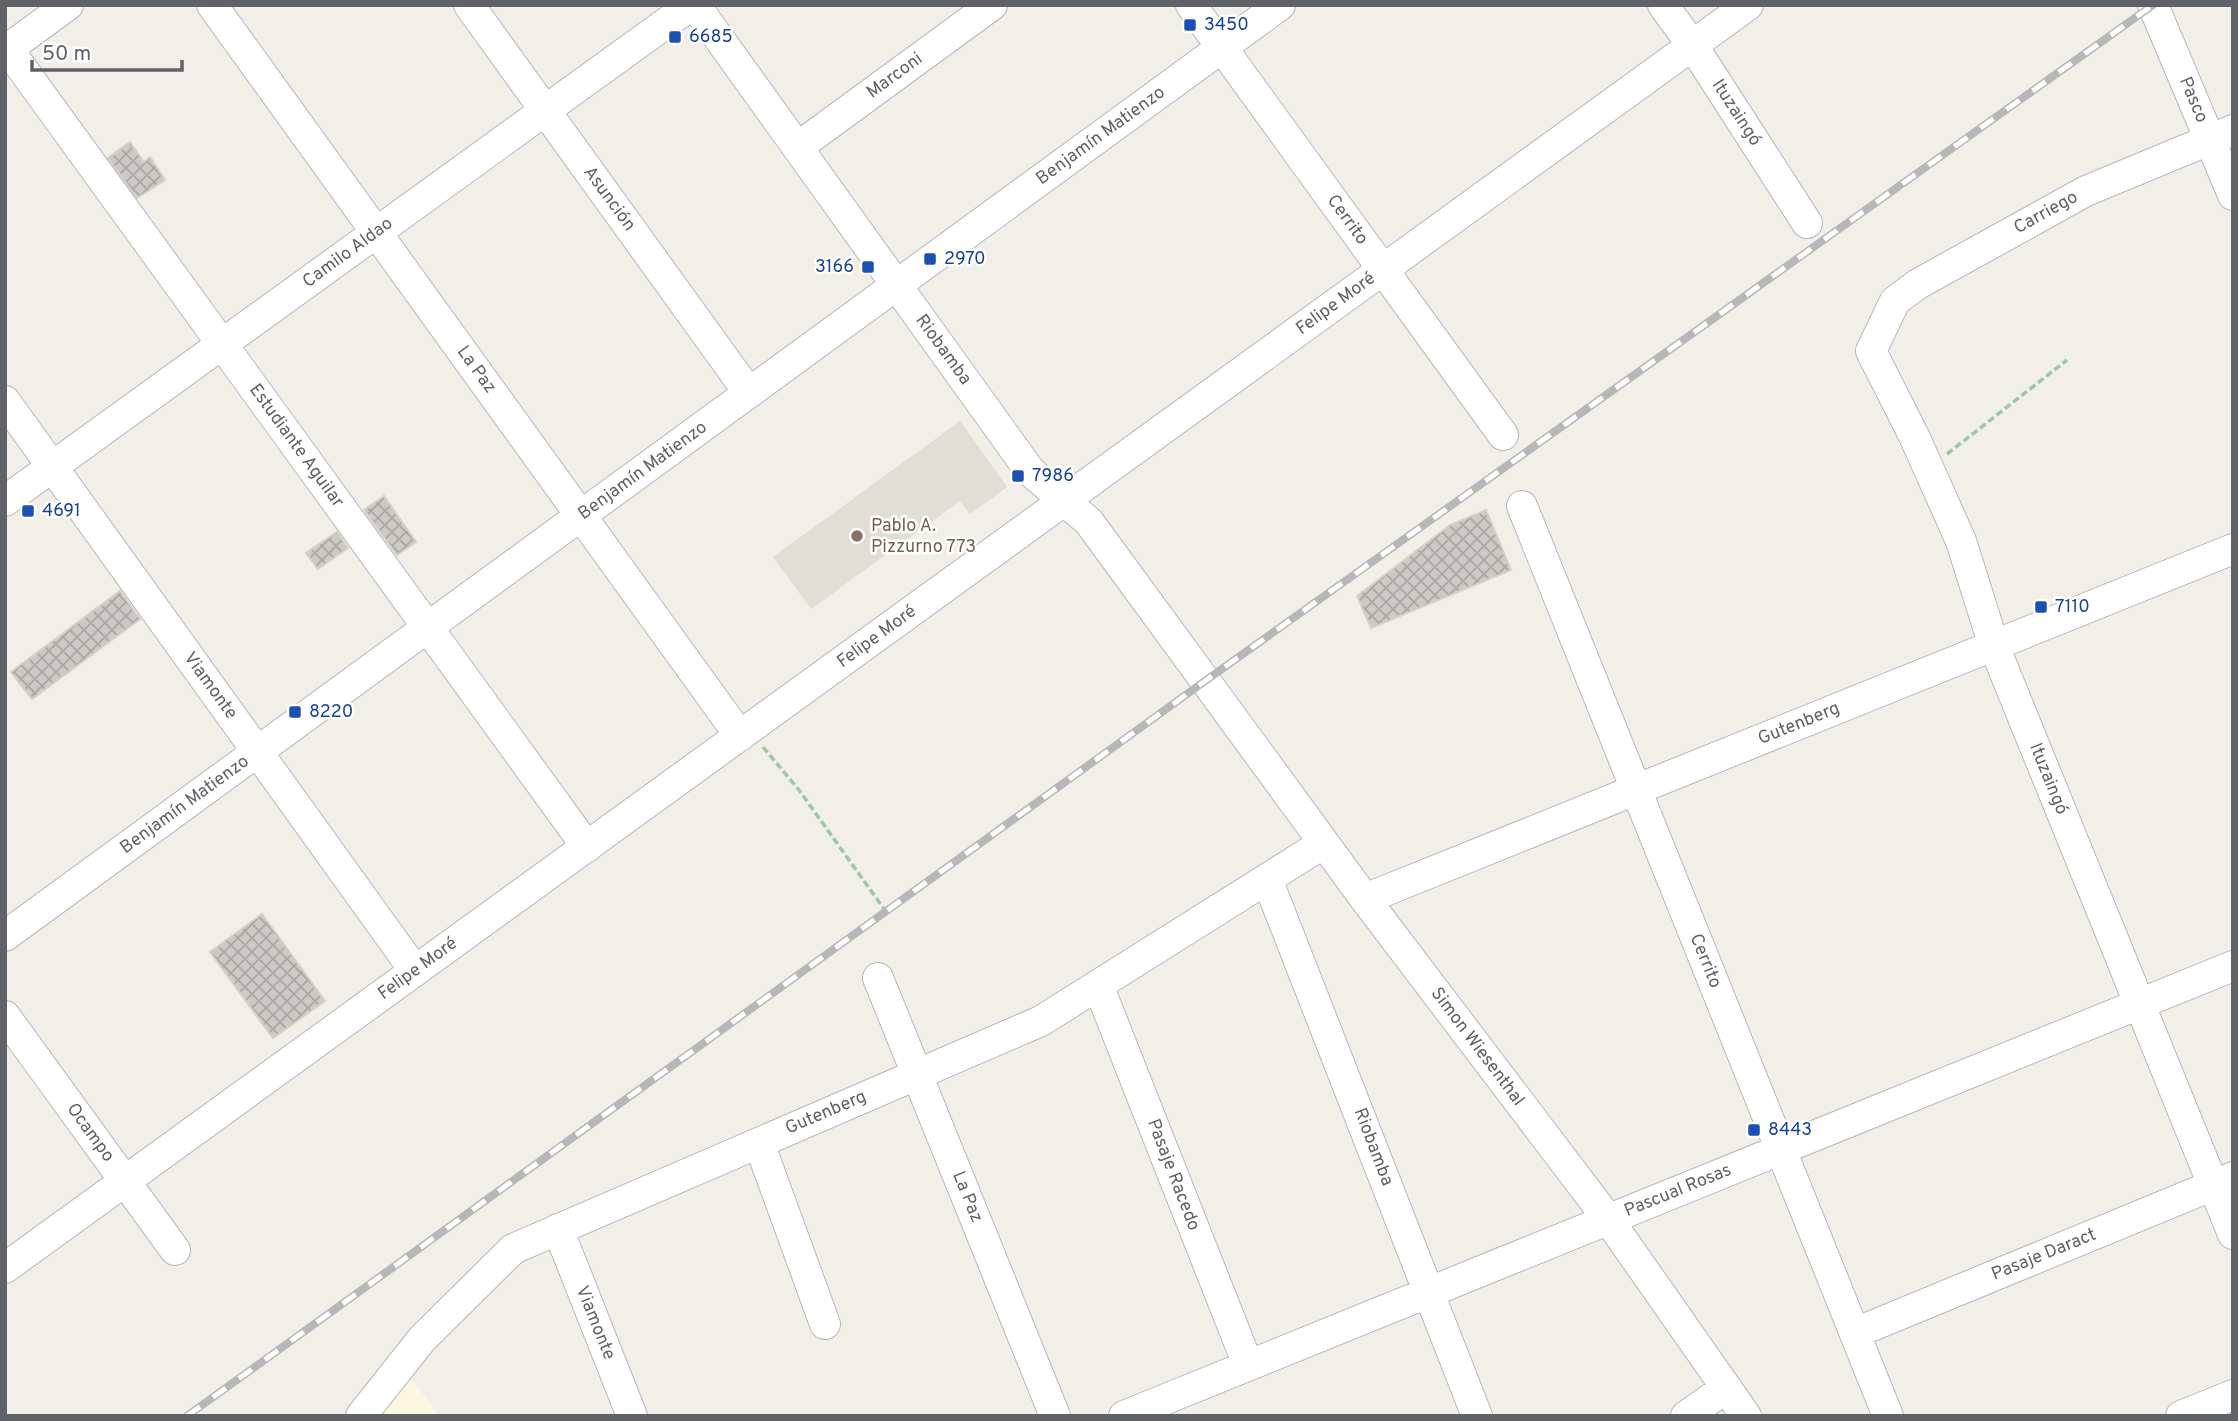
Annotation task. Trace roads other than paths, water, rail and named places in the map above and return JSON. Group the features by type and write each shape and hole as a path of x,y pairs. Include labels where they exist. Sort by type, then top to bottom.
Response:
{"street":[{"path":"6,49 68,5"},
{"name":"La Paz","path":"212,5 581,516 744,733"},
{"name":"Asunción","path":"469,5 749,393"},
{"name":"Camilo Aldao","path":"5,501 693,5"},
{"name":"Riobamba","path":"693,5 1030,471 1089,522 1205,681"},
{"name":"Marconi","path":"797,147 992,5"},
{"name":"Cerrito","path":"1191,5 1503,435"},
{"name":"Benjamín Matienzo","path":"5,936 1280,5"},
{"name":"Ituzaingó","path":"1663,5 1807,223"},
{"name":"Felipe Moré","path":"5,1268 1748,5"},
{"name":"Pasco","path":"2153,5 2221,134 2233,195"},
{"name":"Estudiante Aguilar","path":"6,49 587,846"},
{"name":"Carriego","path":"1881,327 1895,301 1918,284 2086,191 2221,134"},
{"name":"Ituzaingó","path":"1881,327 1871,351 1929,468 1961,541 1994,646 2139,1004 2223,1181 2233,1234"},
{"name":"Viamonte","path":"5,401 415,971"},
{"name":"Cerrito","path":"1522,506 1888,1416"},
{"name":"Gutenberg","path":"1364,899 2233,549"},
{"name":"Simon Wiesenthal","path":"1205,681 1364,899 1608,1219 1746,1416"},
{"name":"Gutenberg","path":"361,1416 422,1339 513,1249 1041,1021 1324,844"},
{"name":"Riobamba","path":"1267,879 1477,1416"},
{"name":"Pascual Rosas","path":"1124,1416 2233,966"},
{"name":"La Paz","path":"878,978 1055,1416"},
{"name":"Pasaje Racedo","path":"1098,985 1248,1365"},
{"name":"Ocampo","path":"5,1016 175,1251"},
{"path":"759,1143 825,1324"},
{"name":"Pasaje Daract","path":"1855,1334 2223,1181"},
{"name":"Viamonte","path":"558,1229 632,1416"},
{"path":"1686,1416 1726,1388"},
{"path":"2181,1416 2233,1395"}],"railway":[{"path":"187,1416 1205,681 2153,5"}],"place":[{"name":"3450","path":"1190,25"},
{"name":"6685","path":"675,37"},
{"name":"2970","path":"930,259"},
{"name":"3166","path":"868,267"},
{"name":"7986","path":"1018,476"},
{"name":"4691","path":"28,511"},
{"name":"Pablo A. Pizzurno 773","path":"857,536"},
{"name":"7110","path":"2041,607"},
{"name":"8220","path":"295,712"},
{"name":"8443","path":"1754,1130"}]}
